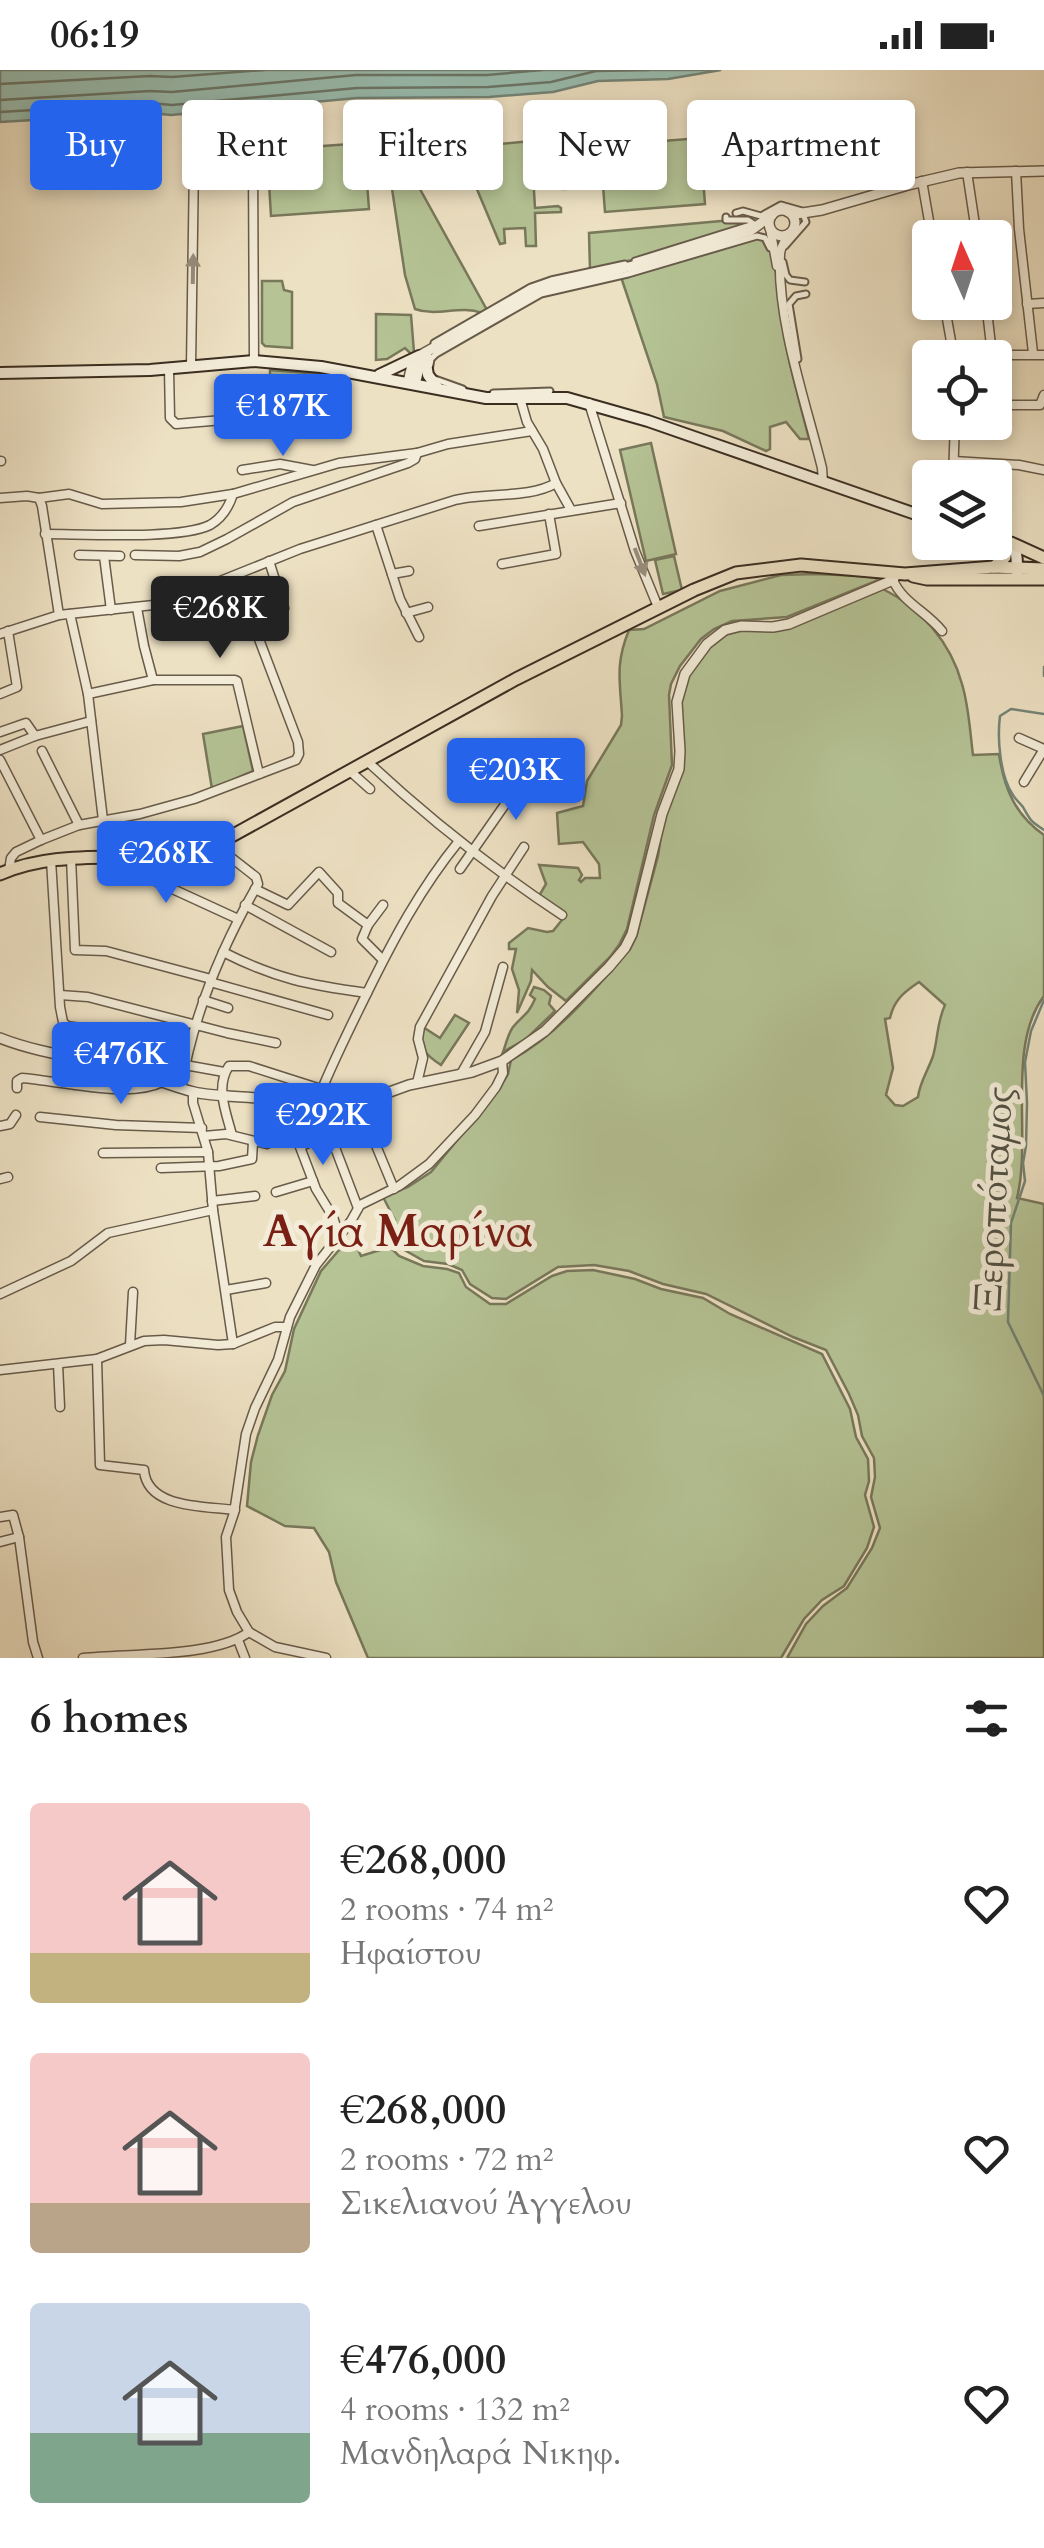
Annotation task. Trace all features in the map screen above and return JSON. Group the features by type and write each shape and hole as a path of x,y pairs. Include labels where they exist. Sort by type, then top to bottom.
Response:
{"main road":[{"path":"377,374 425,355 428,374 438,387"},
{"path":"0,373 169,369 254,361 377,374 480,397 558,397 589,402 912,513"},
{"path":"1012,544 1044,558"},
{"path":"1012,548 1017,553 1014,573"},
{"path":"994,568 1001,560"},
{"path":"4,872 36,861 185,852 215,845 483,696 736,573 816,565 898,576 994,568 1044,579"},
{"path":"898,576 914,584 1044,569"}],"street":[{"path":"192,367 194,163 196,153 209,150 251,156 254,361"},
{"path":"1016,171 1033,353"},
{"path":"823,484 816,441 792,353 781,275 780,250 791,231 804,216 922,181 967,172 1044,172"},
{"path":"967,172 974,220"},
{"path":"922,181 929,220"},
{"path":"736,213 760,216 784,205 802,210 806,222 785,247 780,261"},
{"path":"550,390 470,391 437,380 430,373 430,362 436,354 542,294 645,269 746,233 780,210 804,216"},
{"path":"377,374 539,284 746,233 771,231 782,236 791,231 794,218 788,212"},
{"path":"772,215 769,220 780,261 790,280 804,282"},
{"path":"726,218 754,222 746,233"},
{"path":"412,383 411,368 425,355 519,298 547,286 628,268 746,233 766,238 774,262 780,261"},
{"path":"798,359 789,304 796,296 806,294"},
{"path":"1027,304 1044,304"},
{"path":"1012,354 1044,354"},
{"path":"169,369 170,418 176,424 269,416"},
{"path":"1012,405 1040,405 1044,395"},
{"path":"520,398 525,418 572,510"},
{"path":"589,402 635,551 658,608"},
{"path":"0,498 68,494 102,504 180,502 233,494 352,460 417,453 448,444 532,431"},
{"path":"135,555 179,556 200,552 287,505 408,463 417,453"},
{"path":"242,470 280,464 312,470"},
{"path":"1012,465 1044,470"},
{"path":"0,694 17,687 12,651 4,632 59,615 138,608 174,600 269,561 376,525 465,498 540,490 556,483"},
{"path":"45,534 196,530 217,520 233,494"},
{"path":"39,498 59,615"},
{"path":"479,526 621,503"},
{"path":"502,564 556,554 549,514"},
{"path":"376,525 406,613 419,637"},
{"path":"79,555 120,556"},
{"path":"104,556 111,610"},
{"path":"4,872 16,852 79,825 140,814 293,762 299,754 298,742 254,626 284,608 269,561"},
{"path":"392,574 409,570"},
{"path":"40,1117 232,1135 264,1144 318,1112 502,1062 553,1024 616,960 629,941 663,810 680,764 678,690 701,650 732,628 781,626 898,576 907,599 942,631"},
{"path":"907,599 914,584"},
{"path":"406,613 428,607"},
{"path":"138,608 153,680"},
{"path":"70,614 88,694 103,820"},
{"path":"0,654 12,651"},
{"path":"88,694 153,680 238,681 259,774"},
{"path":"0,750 90,721"},
{"path":"0,732 26,722 35,736"},
{"path":"1018,738 1044,749 1024,782"},
{"path":"42,750 79,825"},
{"path":"0,760 40,840"},
{"path":"368,762 472,853 562,915"},
{"path":"460,869 506,802 508,784 501,771"},
{"path":"351,772 370,788"},
{"path":"358,1208 318,1112 321,1089 415,901 459,841"},
{"path":"181,1088 187,1050 203,1000 238,919 258,884 256,877 215,845"},
{"path":"417,1084 423,1058 418,1039 420,1027 524,847"},
{"path":"139,855 142,871 152,880 238,919"},
{"path":"71,858 76,950"},
{"path":"51,860 61,1019 67,1026 133,1035 187,1050"},
{"path":"255,888 288,904 320,872 338,893 338,903 368,925"},
{"path":"383,905 362,939 383,960"},
{"path":"245,906 331,952"},
{"path":"56,951 106,951 328,1015"},
{"path":"223,952 291,981 367,994"},
{"path":"461,1074 484,1032 503,967"},
{"path":"60,995 88,997 276,1043"},
{"path":"203,1000 228,1008"},
{"path":"0,1038 128,1070 193,1092 292,1103 318,1112"},
{"path":"326,1658 281,1649 249,1632 236,1612 226,1573 226,1537 246,1434 278,1360 286,1326 316,1265 365,1201 394,1189 429,1164 499,1082 504,1071 502,1062"},
{"path":"185,1065 225,1070 249,1066 321,1089"},
{"path":"225,1070 222,1096 232,1135"},
{"path":"17,1088 22,1078 127,1089 150,1088 162,1082"},
{"path":"193,1092 208,1152 212,1206 233,1344"},
{"path":"358,1102 394,1189"},
{"path":"0,1126 10,1124 16,1115"},
{"path":"330,1134 300,1146 339,1236"},
{"path":"161,1168 210,1166 254,1158 252,1142"},
{"path":"103,1153 208,1152"},
{"path":"276,1192 313,1181"},
{"path":"0,1294 71,1262 112,1231 254,1196"},
{"path":"226,1290 266,1283"},
{"path":"130,1345 133,1292"},
{"path":"0,1370 97,1359 130,1345 160,1340 233,1344 286,1326"},
{"path":"97,1359 100,1465 144,1470 148,1485 163,1498 234,1510"},
{"path":"58,1364 60,1407"},
{"path":"0,1516 13,1515 19,1537 38,1658"},
{"path":"0,1542 19,1537"},
{"path":"83,1658 186,1655 238,1640 249,1632"},
{"path":"238,1640 245,1658"}],"green space":[{"path":"687,139 687,190 704,190 705,204 605,212 603,190 667,190 667,141"},
{"path":"523,142 523,190 534,190 535,208 561,208 561,212 535,213 536,246 526,246 525,228 504,229 505,243 500,244 477,190 503,190 503,144"},
{"path":"343,145 343,190 368,190 369,209 271,216 269,190 323,190 323,146"},
{"path":"392,190 420,190 487,310 482,313 415,309 405,275"},
{"path":"752,221 748,226 590,270 589,233"},
{"path":"761,237 776,272 786,345 809,439 800,439 786,422 770,427 770,449 766,451 723,431 664,417 621,277"},
{"path":"262,281 282,281 284,290 292,292 292,348 262,343"},
{"path":"376,314 411,315 414,352 411,354 405,348 387,359 376,360"},
{"path":"270,370 321,374 322,410 270,412"},
{"path":"651,443 676,554 646,561 620,450"},
{"path":"674,556 682,590 663,594 655,560"},
{"path":"781,575 881,579 787,617 732,621 701,639 671,684 672,765 654,815 627,929 610,957 566,1001 532,970 517,1013 519,990 512,969 516,949 509,949 509,943 528,928 553,931 566,915 539,896 546,884 539,865 578,868 581,882 585,878 600,878 599,864 583,842 559,844 557,813 583,806 587,781 621,725 620,663 629,630 644,629 720,591"},
{"path":"883,589 910,606 933,628 957,669 973,755 999,754 1012,800 1025,819 1044,835 1044,996 1026,1040 1017,1198 1044,1204 1044,1658 787,1658 806,1624 847,1588 880,1528 871,1497 874,1458 862,1436 849,1394 826,1350 706,1294 594,1265 558,1267 506,1299 492,1298 470,1284 462,1270 424,1261 378,1231 395,1220 383,1197 431,1172 499,1089 511,1060 560,1024 630,949 679,776 680,703 685,681 701,656 721,636 743,630 784,629","holes":["919,982 945,1005 918,1097 903,1106 895,1105 886,1095 893,1068 885,1019 890,1018 900,997"]},
{"path":"243,726 253,771 212,789 203,734"},
{"path":"534,987 551,996 549,1004 555,1011 526,1039 503,1052 511,1030 535,999 530,995"},
{"path":"455,1015 469,1023 441,1065 424,1050 423,1027 440,1038"},
{"path":"346,1242 355,1243 361,1256 390,1247 399,1256 423,1266 459,1273 466,1287 490,1304 506,1304 567,1271 593,1270 635,1279 703,1298 822,1354 850,1409 856,1437 868,1459 865,1495 874,1527 867,1548 844,1586 822,1600 804,1619 781,1658 368,1658 336,1582 329,1552 314,1528 285,1526 247,1506 258,1435 285,1371 294,1329 321,1271"}],"water":[{"path":"0,70 721,70 668,79 598,81 553,92 489,97 182,100 182,114 171,115 162,114 162,100 30,100 30,120 0,122"}],"waterway":[{"name":"Ξεροπόταμος","path":"1044,667 1044,676"},
{"name":"Ξεροπόταμος","path":"1044,714 1011,709 1000,716 999,735 1002,768 1009,787 1031,820 1044,830"},
{"name":"Ξεροπόταμος","path":"1044,1000 1031,1031 1025,1062 1025,1181 1011,1223 1008,1322 1044,1396"}],"district":[{"name":"Αγία Μαρίνα","path":"398,1231"}]}
